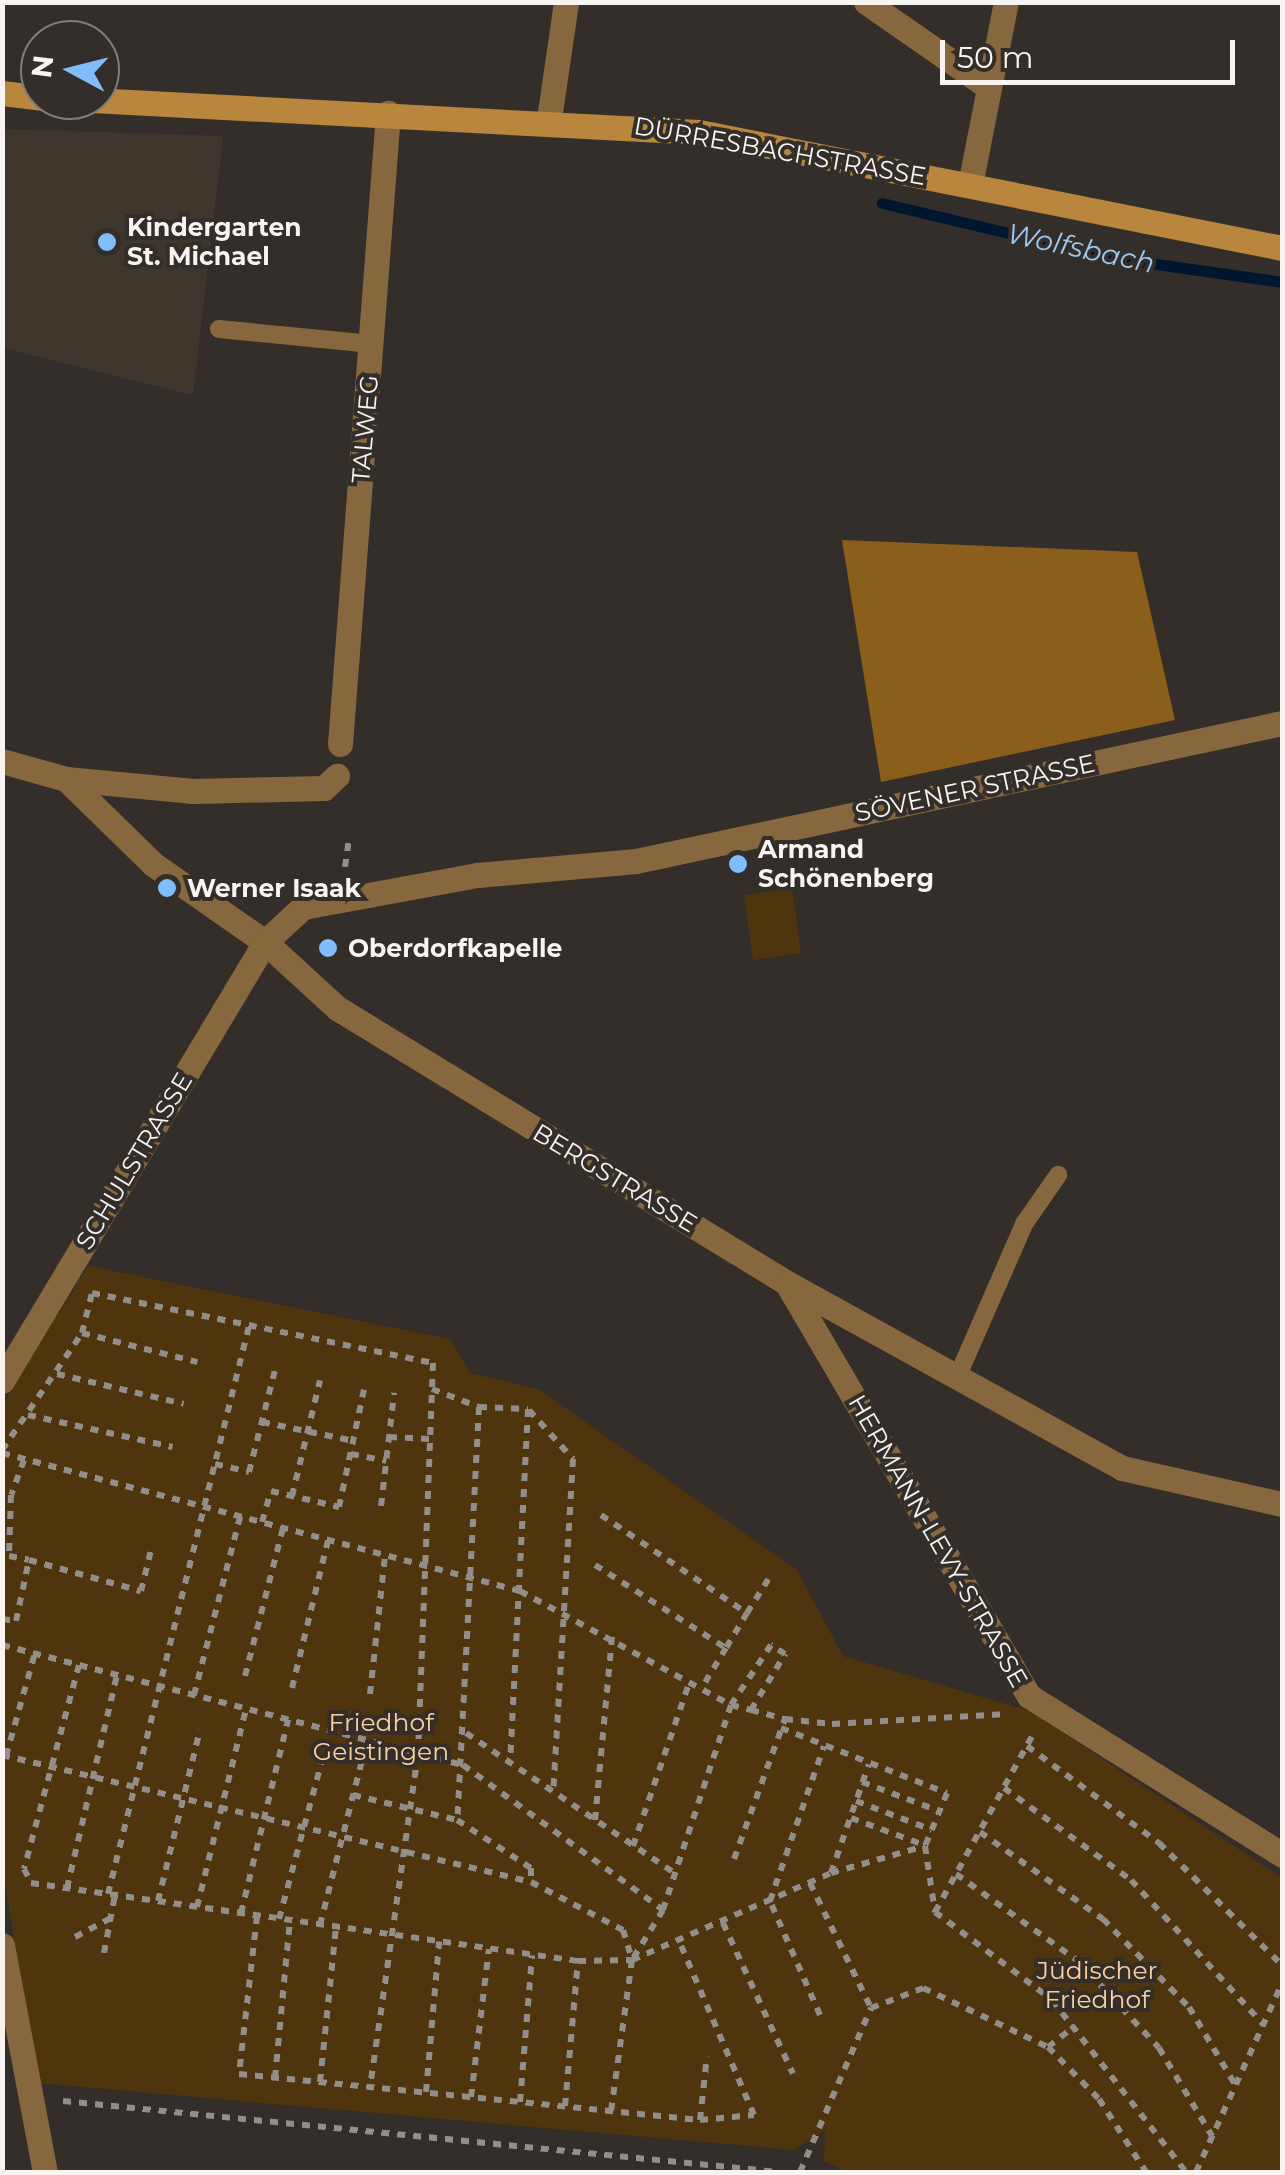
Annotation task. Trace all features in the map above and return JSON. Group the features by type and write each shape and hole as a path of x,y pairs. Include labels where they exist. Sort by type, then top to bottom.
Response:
{"main road":[{"name":"DÜRRESBACHSTRASSE","path":"120,101 549,119 698,132 1282,248"}],"street":[{"path":"549,119 566,2"},
{"path":"866,2 984,84"},
{"path":"970,185 984,84 1006,2"},
{"name":"TALWEG","path":"340,744 388,113"},
{"name":"SÖVENER STRASSE","path":"266,942 304,907 342,896 636,861 1282,722"},
{"name":"BERGSTRASSE","path":"2,761 66,779 153,864 266,942 337,1008 787,1283 956,1380 1122,1468 1282,1504"},
{"path":"66,779 193,790 324,788 337,776"},
{"name":"SCHULSTRASSE","path":"2,1380 266,942"},
{"name":"HERMANN-LEVY-STRASSE","path":"787,1283 1029,1696 1282,1855"},
{"path":"2,1945 44,2172"}],"lane":[{"path":"218,328 372,344"},
{"path":"956,1380 1024,1224 1058,1176"}],"path":[{"path":"370,2087 386,1934 412,1810 418,1754 425,1566 433,1363 92,1293 82,1334 2,1452 240,1517 425,1566 474,1578 520,1591 612,1635 701,1690 751,1710 785,1718 1020,1716"},
{"path":"104,1954 112,1917 111,1895 134,1788 249,1326"},
{"path":"82,1334 198,1362"},
{"path":"214,1464 249,1472 276,1366"},
{"path":"57,1374 184,1404"},
{"path":"292,1496 320,1380"},
{"path":"432,1388 479,1407 528,1409 573,1460 553,1792"},
{"path":"262,1522 271,1491 340,1507 364,1389"},
{"path":"381,1506 394,1393"},
{"path":"457,1820 466,1734 479,1407"},
{"path":"510,1764 528,1409"},
{"path":"28,1415 172,1447"},
{"path":"262,1422 354,1441"},
{"path":"389,1436 430,1440"},
{"path":"350,1454 386,1461"},
{"path":"24,1459 7,1494 9,1556 141,1591 151,1550"},
{"path":"601,1515 748,1613"},
{"path":"194,1694 240,1517"},
{"path":"246,1676 283,1528"},
{"path":"292,1688 328,1540"},
{"path":"370,1694 385,1555"},
{"path":"2,1619 16,1621 29,1560"},
{"path":"595,1565 726,1648"},
{"path":"701,1690 770,1575"},
{"path":"595,1820 612,1635"},
{"path":"2,1644 463,1765 663,1910"},
{"path":"611,2111 632,1960 663,1910 732,1705 770,1645 785,1654 751,1710"},
{"path":"36,1653 4,1756 402,1856 531,1882 623,1930 632,1960"},
{"path":"79,1664 24,1868 31,1883 578,1962 632,1960 831,1874 925,1846"},
{"path":"67,1888 117,1675"},
{"path":"633,1846 689,1683"},
{"path":"196,1907 246,1708"},
{"path":"734,1860 785,1718"},
{"path":"241,1913 288,1720"},
{"path":"935,1912 1038,1725 1029,1721"},
{"path":"781,1728 947,1793 925,1846 935,1912 1075,2026 1186,2172"},
{"path":"158,1901 200,1730"},
{"path":"279,1919 330,1730"},
{"path":"466,1734 676,1874"},
{"path":"320,1924 367,1740"},
{"path":"820,2015 770,1901 824,1746"},
{"path":"1026,1746 1159,1843 1282,1965"},
{"path":"831,1874 869,1764"},
{"path":"862,1782 939,1811"},
{"path":"1004,1788 1131,1880 1264,2026"},
{"path":"353,1796 457,1820 531,1868 531,1882"},
{"path":"856,1800 932,1830"},
{"path":"850,1818 925,1846"},
{"path":"980,1832 1103,1918 1189,2006 1237,2088"},
{"path":"956,1874 1078,1961 1158,2048 1212,2136"},
{"path":"810,1884 872,2008"},
{"path":"257,1916 240,2074 700,2120 754,2114 680,1941"},
{"path":"75,1937 112,1917"},
{"path":"276,2078 290,1920"},
{"path":"723,1923 792,2074"},
{"path":"320,2082 336,1927"},
{"path":"426,2092 440,1942"},
{"path":"471,2097 489,1949"},
{"path":"520,2102 532,1955"},
{"path":"565,2106 578,1962"},
{"path":"1196,2172 1282,1983"},
{"path":"800,2172 872,2008 923,1988 1048,2047 1099,2099 1146,2172"},
{"path":"1048,2047 1075,2026"},
{"path":"700,2120 707,2056"},
{"path":"31,2098 778,2172"}],"shaded area":[{"name":"Kindergarten St. Michael","path":"3,129 223,136 193,395 3,348"},
{"path":"842,540 1137,552 1175,720 881,782"}],"green space":[{"path":"792,888 801,953 753,960 744,895"},
{"name":"Friedhof Geistingen","path":"88,1266 450,1339 470,1373 538,1389 797,1570 843,1656 1030,1711 1282,1878 1282,2172 846,2172 824,2161 825,2130 794,2150 38,2083 3,1872 2,1406"}],"waterway":[{"name":"Wolfsbach","path":"882,203 1114,258 1282,282"}],"place":[{"name":"Kindergarten St. Michael","path":"107,242"},
{"name":"Armand Schönenberg","path":"738,864"},
{"name":"Werner Isaak","path":"167,888"},
{"name":"Oberdorfkapelle","path":"328,948"}],"park label":[{"name":"Jüdischer Friedhof","path":"1097,1986"}]}
